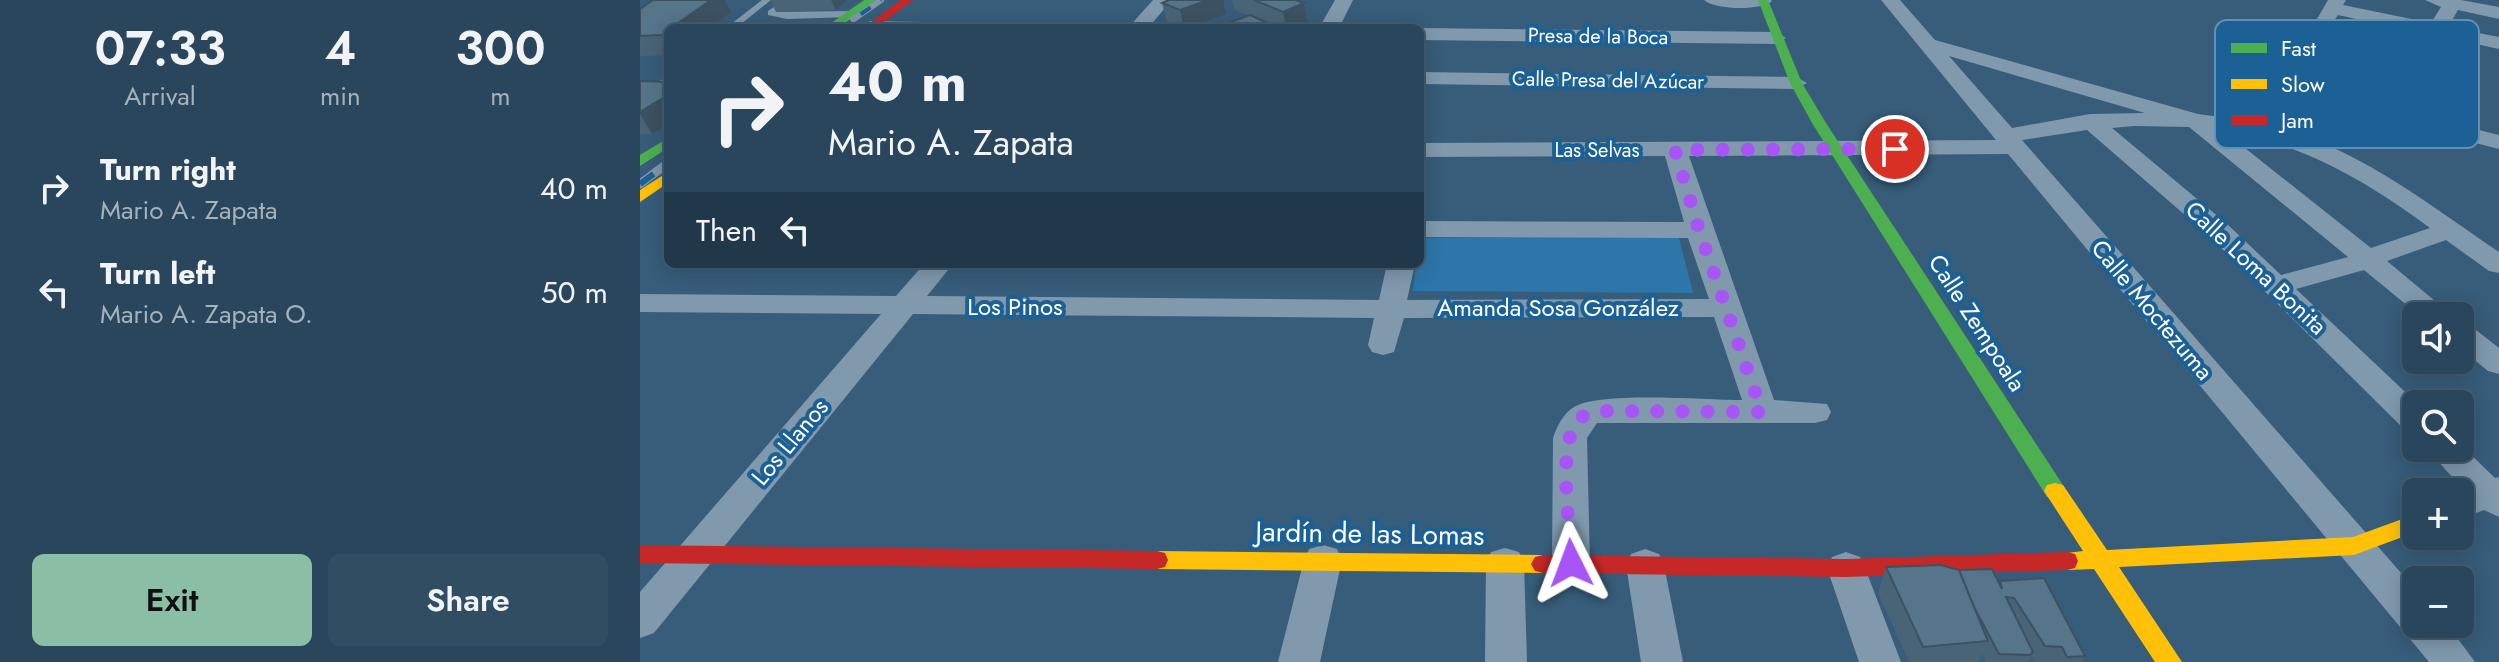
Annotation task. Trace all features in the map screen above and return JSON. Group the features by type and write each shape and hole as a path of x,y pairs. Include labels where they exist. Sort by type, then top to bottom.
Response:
{"street":[{"path":"836,24 871,0"},
{"path":"875,24 908,0"},
{"path":"1142,24 1163,0"},
{"path":"1331,24 1344,0"},
{"path":"1713,0 1763,0"},
{"name":"Calle Zempoala","path":"1763,0 1796,83 1836,150 2099,560 2169,662"},
{"name":"Calle Moctezuma","path":"1890,0 1932,45 2010,142 2402,602"},
{"path":"2442,2 2499,13"},
{"path":"2335,4 2398,20"},
{"name":"Presa de la Boca","path":"1424,34 1776,38"},
{"path":"2479,39 2499,43"},
{"path":"1932,45 2195,120 2215,122"},
{"name":"Calle Presa del Azúcar","path":"1424,78 1796,83"},
{"name":"Las Selvas","path":"1424,154 1836,150 2010,142 2090,121 2152,117 2195,120"},
{"path":"2195,120 2215,136"},
{"name":"Calle Loma Bonita","path":"2090,121 2217,229 2402,407"},
{"path":"2479,137 2499,142"},
{"path":"640,162 656,145"},
{"path":"2229,148 2420,302"},
{"path":"2308,148 2342,160 2376,179 2499,265"},
{"path":"1675,150 1699,230 1762,412"},
{"path":"640,197 664,179"},
{"path":"1424,229 1699,230"},
{"path":"2276,285 2367,260 2412,241 2450,231"},
{"name":"Los Llanos","path":"640,621 936,268"},
{"path":"1383,345 1400,268"},
{"name":"Los Pinos","path":"640,303 1390,309"},
{"name":"Amanda Sosa González","path":"1390,309 1726,308"},
{"path":"2474,344 2499,364"},
{"path":"1571,563 1567,483 1570,438 1580,418 1595,411 1815,412"},
{"path":"2455,462 2487,498"},
{"name":"Jardín de las Lomas","path":"640,554 1846,568 2099,560 2354,546 2402,528"},
{"path":"1299,662 1323,560"},
{"path":"1505,563 1506,662"},
{"path":"1645,565 1662,662"},
{"path":"1846,568 1880,662"},
{"path":"2434,638 2454,662"}],"lane":[{"path":"735,24 767,0"},
{"path":"790,0 771,13 787,16 851,14"}],"shaded area":[{"path":"1424,238 1679,238 1693,293 1413,291 1416,268 1424,268"}],"building":[{"path":"653,0 711,0 677,24 664,24 662,35 640,36 640,9"},
{"path":"1169,0 1208,0 1180,10 1162,3"},
{"path":"1254,0 1296,0 1304,3 1283,12"},
{"path":"1250,15 1270,24 1225,24"},
{"path":"640,81 664,82 664,97 640,112"},
{"path":"1941,565 1959,570 1988,641 1923,647 1886,567"},
{"path":"1992,569 2002,589 2000,581 2044,578 2085,656 2067,657 2062,647 2045,646 2014,598 2006,597 2033,652 2030,655 1999,654 1959,570"}],"railway":[{"path":"847,24 881,0"},
{"path":"640,184 664,166"}],"traffic: fast":[{"path":"836,24 871,0"},
{"path":"1763,0 1796,83 1819,123 2055,491"},
{"path":"640,162 664,145"}],"traffic: slow":[{"path":"640,197 664,179"},
{"path":"2055,491 2169,662"},
{"path":"2067,561 2354,546 2402,528"},
{"path":"1157,560 1543,564"}],"traffic: jam":[{"path":"875,24 908,0"},
{"path":"640,554 1157,560"},
{"path":"1543,564 1846,568 2067,561"}],"route":[{"path":"1571,563 1568,453 1572,430 1580,418 1595,411 1762,412 1699,230 1675,150 1895,149"}]}
